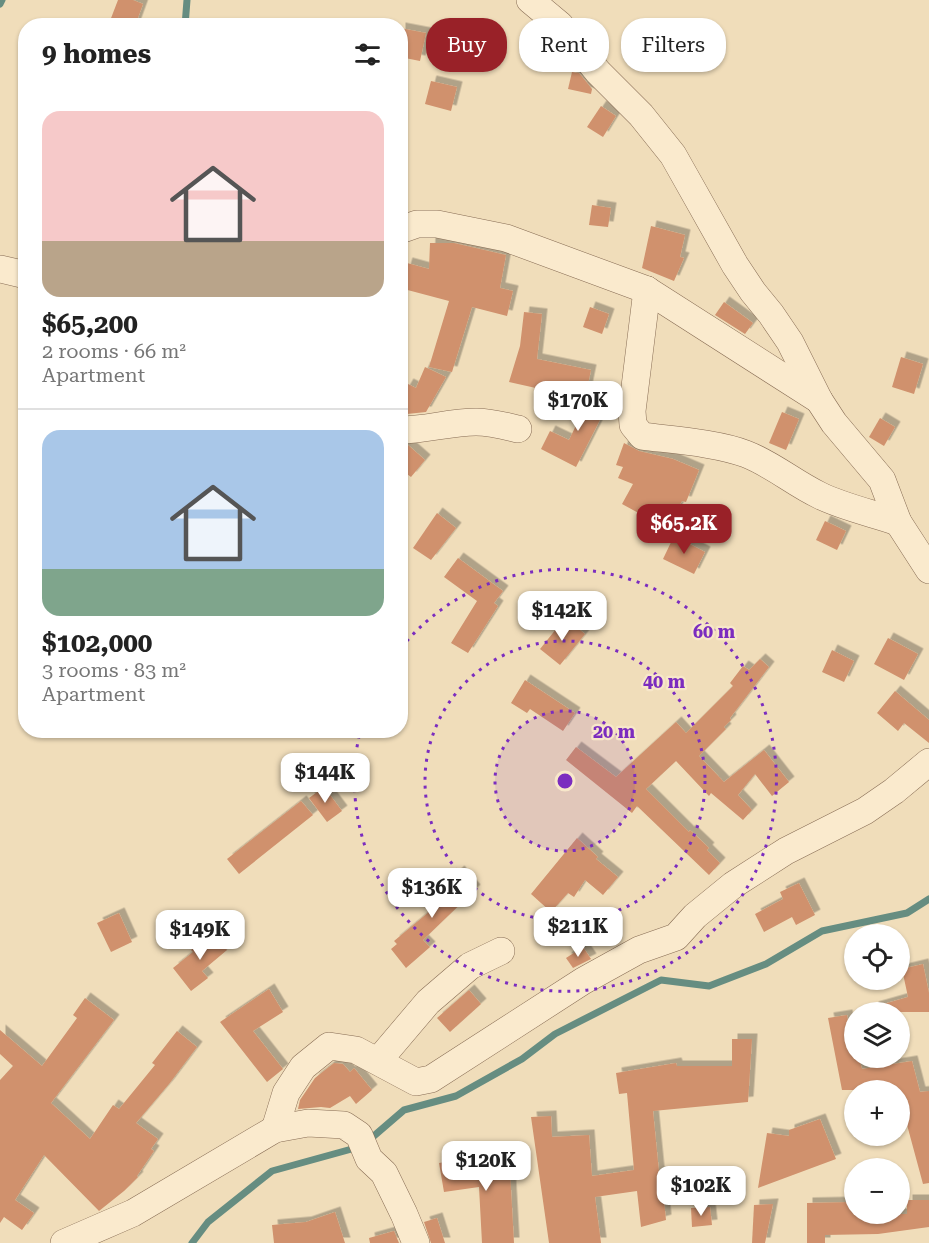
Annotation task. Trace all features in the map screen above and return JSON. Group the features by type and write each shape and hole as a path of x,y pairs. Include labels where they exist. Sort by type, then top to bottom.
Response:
{"street":[{"path":"530,0 560,25 598,72 641,115 673,155 735,266 790,342 819,400 834,423 882,480 898,522 929,570"},
{"path":"408,227 417,224 437,224 506,238 647,290 819,400"},
{"path":"0,269 18,273"},
{"path":"647,290 632,411 633,425 642,436 686,441 745,453 822,496 898,522"},
{"path":"408,429 423,430 452,423 478,422 518,429"},
{"path":"275,1129 286,1093 303,1067 329,1046 356,1050 416,1082 431,1080 583,981 639,950 676,937 695,916 733,885 786,851 865,811 929,762"},
{"path":"378,1061 428,1002 470,966 501,951"},
{"path":"64,1243 133,1213 275,1129 308,1123 345,1125 384,1173 416,1243"}],"building":[{"path":"118,0 133,0 143,4 138,18 111,18"},
{"path":"408,30 426,33 420,61 408,59"},
{"path":"572,72 579,73 592,89 591,94 568,89"},
{"path":"431,81 457,87 451,111 425,104"},
{"path":"601,106 616,116 603,137 587,127"},
{"path":"592,205 611,208 608,227 589,225"},
{"path":"651,226 685,235 680,257 684,258 674,281 642,268"},
{"path":"430,243 454,243 506,255 500,288 513,291 507,316 472,307 452,372 429,367 449,301 408,290 408,263 429,269"},
{"path":"724,302 753,323 745,334 715,315"},
{"path":"590,307 609,314 602,334 583,327"},
{"path":"524,312 542,314 537,359 591,370 585,399 509,382 520,346"},
{"path":"901,357 923,364 914,394 892,387"},
{"path":"425,367 446,377 426,412 408,414 408,384 416,388"},
{"path":"593,390 611,398 576,467 541,449 550,431 569,440"},
{"path":"782,412 799,419 786,450 769,443"},
{"path":"880,418 895,427 884,446 869,437"},
{"path":"624,443 639,451 673,459 699,470 686,502 682,501 666,528 622,504 633,484 618,478 623,467 616,465"},
{"path":"408,445 425,460 411,477 408,475"},
{"path":"437,513 456,528 431,560 413,548"},
{"path":"825,521 846,531 837,550 816,540"},
{"path":"674,536 705,552 694,574 663,559"},
{"path":"458,558 503,591 494,603 498,606 468,653 451,643 477,601 444,577"},
{"path":"565,618 585,634 560,665 540,649"},
{"path":"888,638 918,654 904,680 874,664"},
{"path":"832,650 854,661 844,682 822,672"},
{"path":"760,659 769,667 730,718 731,720 724,727 726,729 699,756 724,782 764,750 789,782 772,796 755,774 738,795 752,810 743,820 711,793 709,796 676,761 646,789 689,832 690,830 709,848 707,850 720,863 709,875 637,806 632,813 566,760 576,747 616,777 676,722 686,733 733,686 730,683 743,666 749,670"},
{"path":"525,680 575,713 563,731 530,709 527,713 511,703"},
{"path":"895,691 929,720 929,743 904,723 898,731 877,713"},
{"path":"324,787 342,811 327,822 309,798"},
{"path":"301,801 313,815 239,874 227,859"},
{"path":"577,838 598,857 596,859 618,877 603,895 585,880 574,897 568,893 551,912 531,894"},
{"path":"459,871 475,890 423,940 430,947 406,968 391,949 397,944 394,941 429,912 425,907 444,889 442,886"},
{"path":"799,883 815,915 796,925 792,917 764,932 755,914 783,899 780,892"},
{"path":"119,913 132,942 111,952 97,923"},
{"path":"213,932 227,950 202,971 208,978 191,991 173,968"},
{"path":"583,947 591,959 573,968 566,958"},
{"path":"923,964 929,993 929,1012 910,1012 910,1002 890,1002 908,997 906,990 910,990 910,967"},
{"path":"269,989 283,1012 253,1031 283,1069 267,1082 220,1022"},
{"path":"469,990 481,1004 450,1032 437,1018"},
{"path":"85,998 114,1020 51,1103 90,1139 113,1105 119,1109 155,1065 152,1063 177,1031 197,1047 136,1123 158,1139 151,1149 154,1151 138,1177 124,1191 99,1211 44,1155 15,1200 34,1213 22,1230 4,1217 0,1223 0,1080 13,1066 0,1054 0,1030 42,1066 77,1018 73,1015"},
{"path":"844,1015 844,1068 910,1068 910,1061 912,1061 920,1092 929,1091 929,1183 923,1184 910,1136 910,1080 844,1080 844,1090 842,1090 828,1018"},
{"path":"732,1039 752,1039 748,1102 653,1111 666,1220 641,1227 637,1191 595,1197 601,1243 549,1243 531,1117 551,1116 552,1137 589,1135 592,1176 634,1170 627,1093 619,1094 616,1073 676,1063 677,1066 732,1066"},
{"path":"334,1063 343,1064 350,1072 354,1068 372,1090 356,1104 350,1096 330,1108 298,1109 300,1100 315,1078"},
{"path":"820,1119 836,1159 758,1188 767,1133 789,1136 789,1130"},
{"path":"491,1154 509,1154 514,1243 482,1243 479,1187 444,1192 439,1163"},
{"path":"910,1200 929,1200 929,1227 878,1234 825,1235 825,1243 807,1243 807,1203 844,1202 844,1224 910,1224"},
{"path":"773,1204 765,1243 752,1243 754,1205"},
{"path":"710,1207 712,1225 692,1227 691,1208"},
{"path":"335,1212 345,1243 274,1243 272,1225 306,1222"},
{"path":"437,1218 445,1243 431,1243 424,1222"},
{"path":"394,1231 399,1243 370,1243 369,1238"}],"waterway":[{"path":"0,4 2,0"},
{"path":"186,18 187,0"},
{"path":"368,1141 404,1110 456,1096 522,1059 555,1034 661,980 709,986 766,964 822,931 907,913 929,899"},
{"path":"192,1243 208,1222 272,1171 359,1147"}]}
